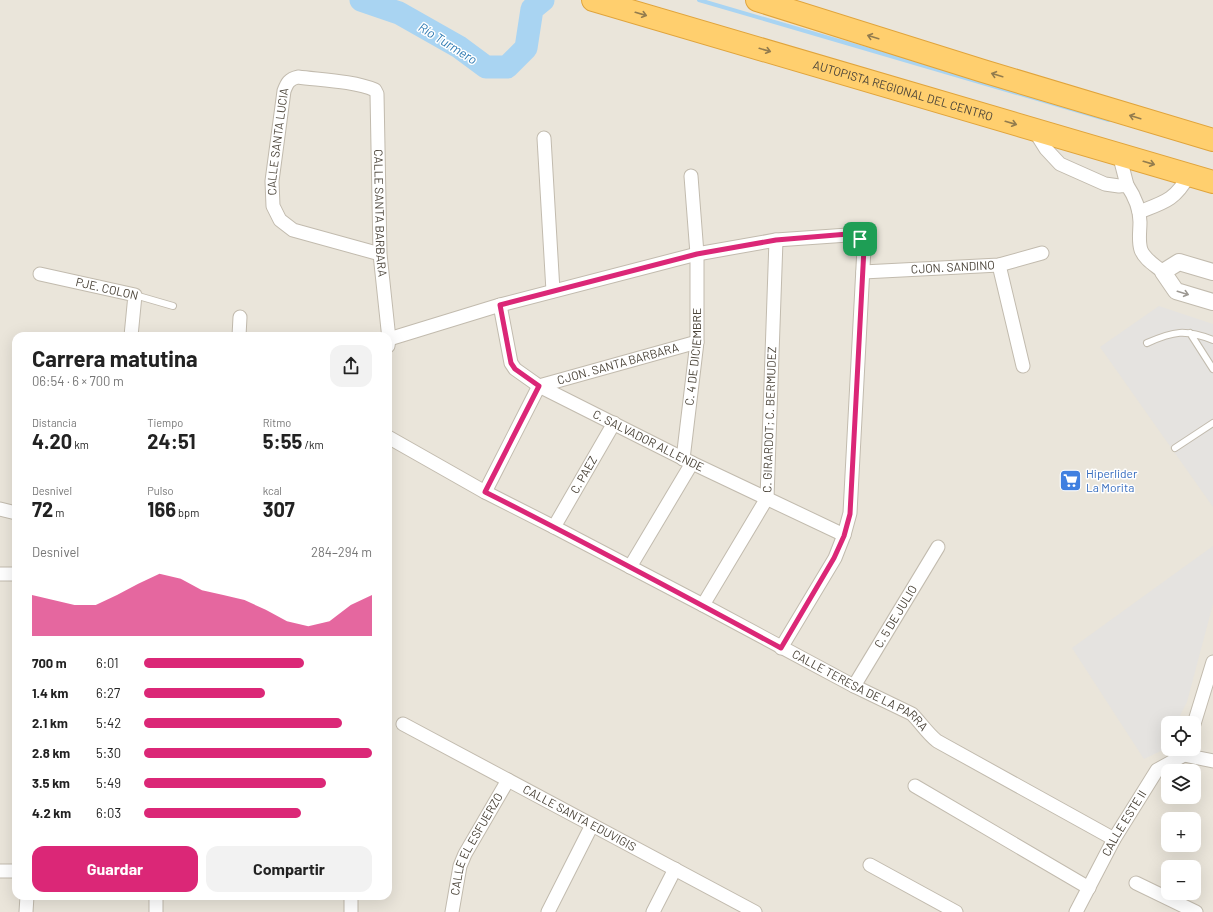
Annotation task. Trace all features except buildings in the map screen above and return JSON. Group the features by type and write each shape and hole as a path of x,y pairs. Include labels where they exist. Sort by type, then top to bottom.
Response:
{"highway":[{"path":"757,0 983,71 1213,140"},
{"name":"AUTOPISTA REGIONAL DEL CENTRO","path":"598,1 1213,182"}],"street":[{"name":"CALLE SANTA LUCIA","path":"363,86 298,77 292,78 287,82 284,91 272,181 273,206 280,220 292,230 380,254"},
{"name":"CALLE SANTA BARBARA","path":"363,86 375,90 377,94 380,254 387,332"},
{"path":"1033,129 1046,149 1060,164 1105,184 1119,186 1127,185"},
{"path":"544,138 553,291"},
{"path":"1118,154 1127,185 1135,196 1139,212 1139,243 1147,259 1163,272 1176,291 1213,302"},
{"path":"1139,212 1172,198 1183,186 1189,175"},
{"name":"C. 4 DE DICIEMBRE","path":"630,568 687,461 697,342 697,254 691,176"},
{"path":"392,342 500,305 697,254 776,240 848,234 860,239 864,248 850,514 844,536 834,558 781,648"},
{"name":"C. GIRARDOT; C. BERMUDEZ","path":"702,605 767,498 776,240"},
{"name":"CJON. SANDINO","path":"863,272 999,265 1042,253"},
{"path":"1163,272 1179,262 1213,272"},
{"path":"999,265 1023,366"},
{"name":"PJE. COLON","path":"40,274 135,295"},
{"path":"131,332 135,295"},
{"name":"C. SALVADOR ALLENDE","path":"500,305 511,363 515,369 539,386 687,461 844,536"},
{"path":"239,332 240,317"},
{"name":"CJON. SANTA BARBARA","path":"539,386 697,342"},
{"path":"485,492 539,386"},
{"name":"C. PAEZ","path":"554,527 614,423"},
{"name":"CALLE TERESA DE LA PARRA","path":"392,440 485,492 554,527 781,648 912,714 927,734 936,741 1114,840"},
{"path":"0,509 12,512"},
{"name":"C. 5 DE JULIO","path":"854,686 938,547"},
{"path":"0,574 12,574"},
{"path":"1196,716 1213,662"},
{"name":"CALLE SANTA EDUVIGIS","path":"403,724 755,912"},
{"name":"CALLE ESTE II","path":"1076,912 1114,840 1157,770 1179,756"},
{"path":"1197,756 1213,761"},
{"name":"CALLE EL ESFUERZO","path":"452,912 460,866 465,854 508,780"},
{"path":"915,786 1089,888"},
{"path":"548,912 592,825"},
{"path":"870,865 956,912"},
{"path":"653,912 675,869"},
{"path":"0,871 12,871"},
{"path":"1136,883 1196,912"},
{"path":"26,912 27,900"},
{"path":"156,900 156,912"},
{"path":"351,900 351,912"}],"lane":[{"name":"PJE. COLON","path":"135,295 173,306"},
{"path":"1148,343 1165,335 1180,332 1190,333 1213,340"},
{"path":"1190,333 1213,369"},
{"path":"1176,448 1213,423"}],"shaded area":[{"path":"0,0 1213,0 1213,912 0,912"},
{"path":"1159,306 1213,324 1213,507 1100,347"},
{"path":"1213,546 1213,604 1187,702 1180,716 1161,716 1161,751 1144,759 1072,648"}],"waterway":[{"name":"Río Turmero","path":"361,0 399,13 459,47 486,67 507,67 526,48 532,9 543,0"},
{"path":"699,0 1109,120"}],"place":[{"name":"Hiperlider La Morita","path":"1070,481"}],"route":[{"path":"848,234 860,239 864,248 850,514 844,536 834,558 781,648 554,527 485,492 539,386 515,369 511,363 508,356 500,305 697,254 776,240 848,234"}]}
